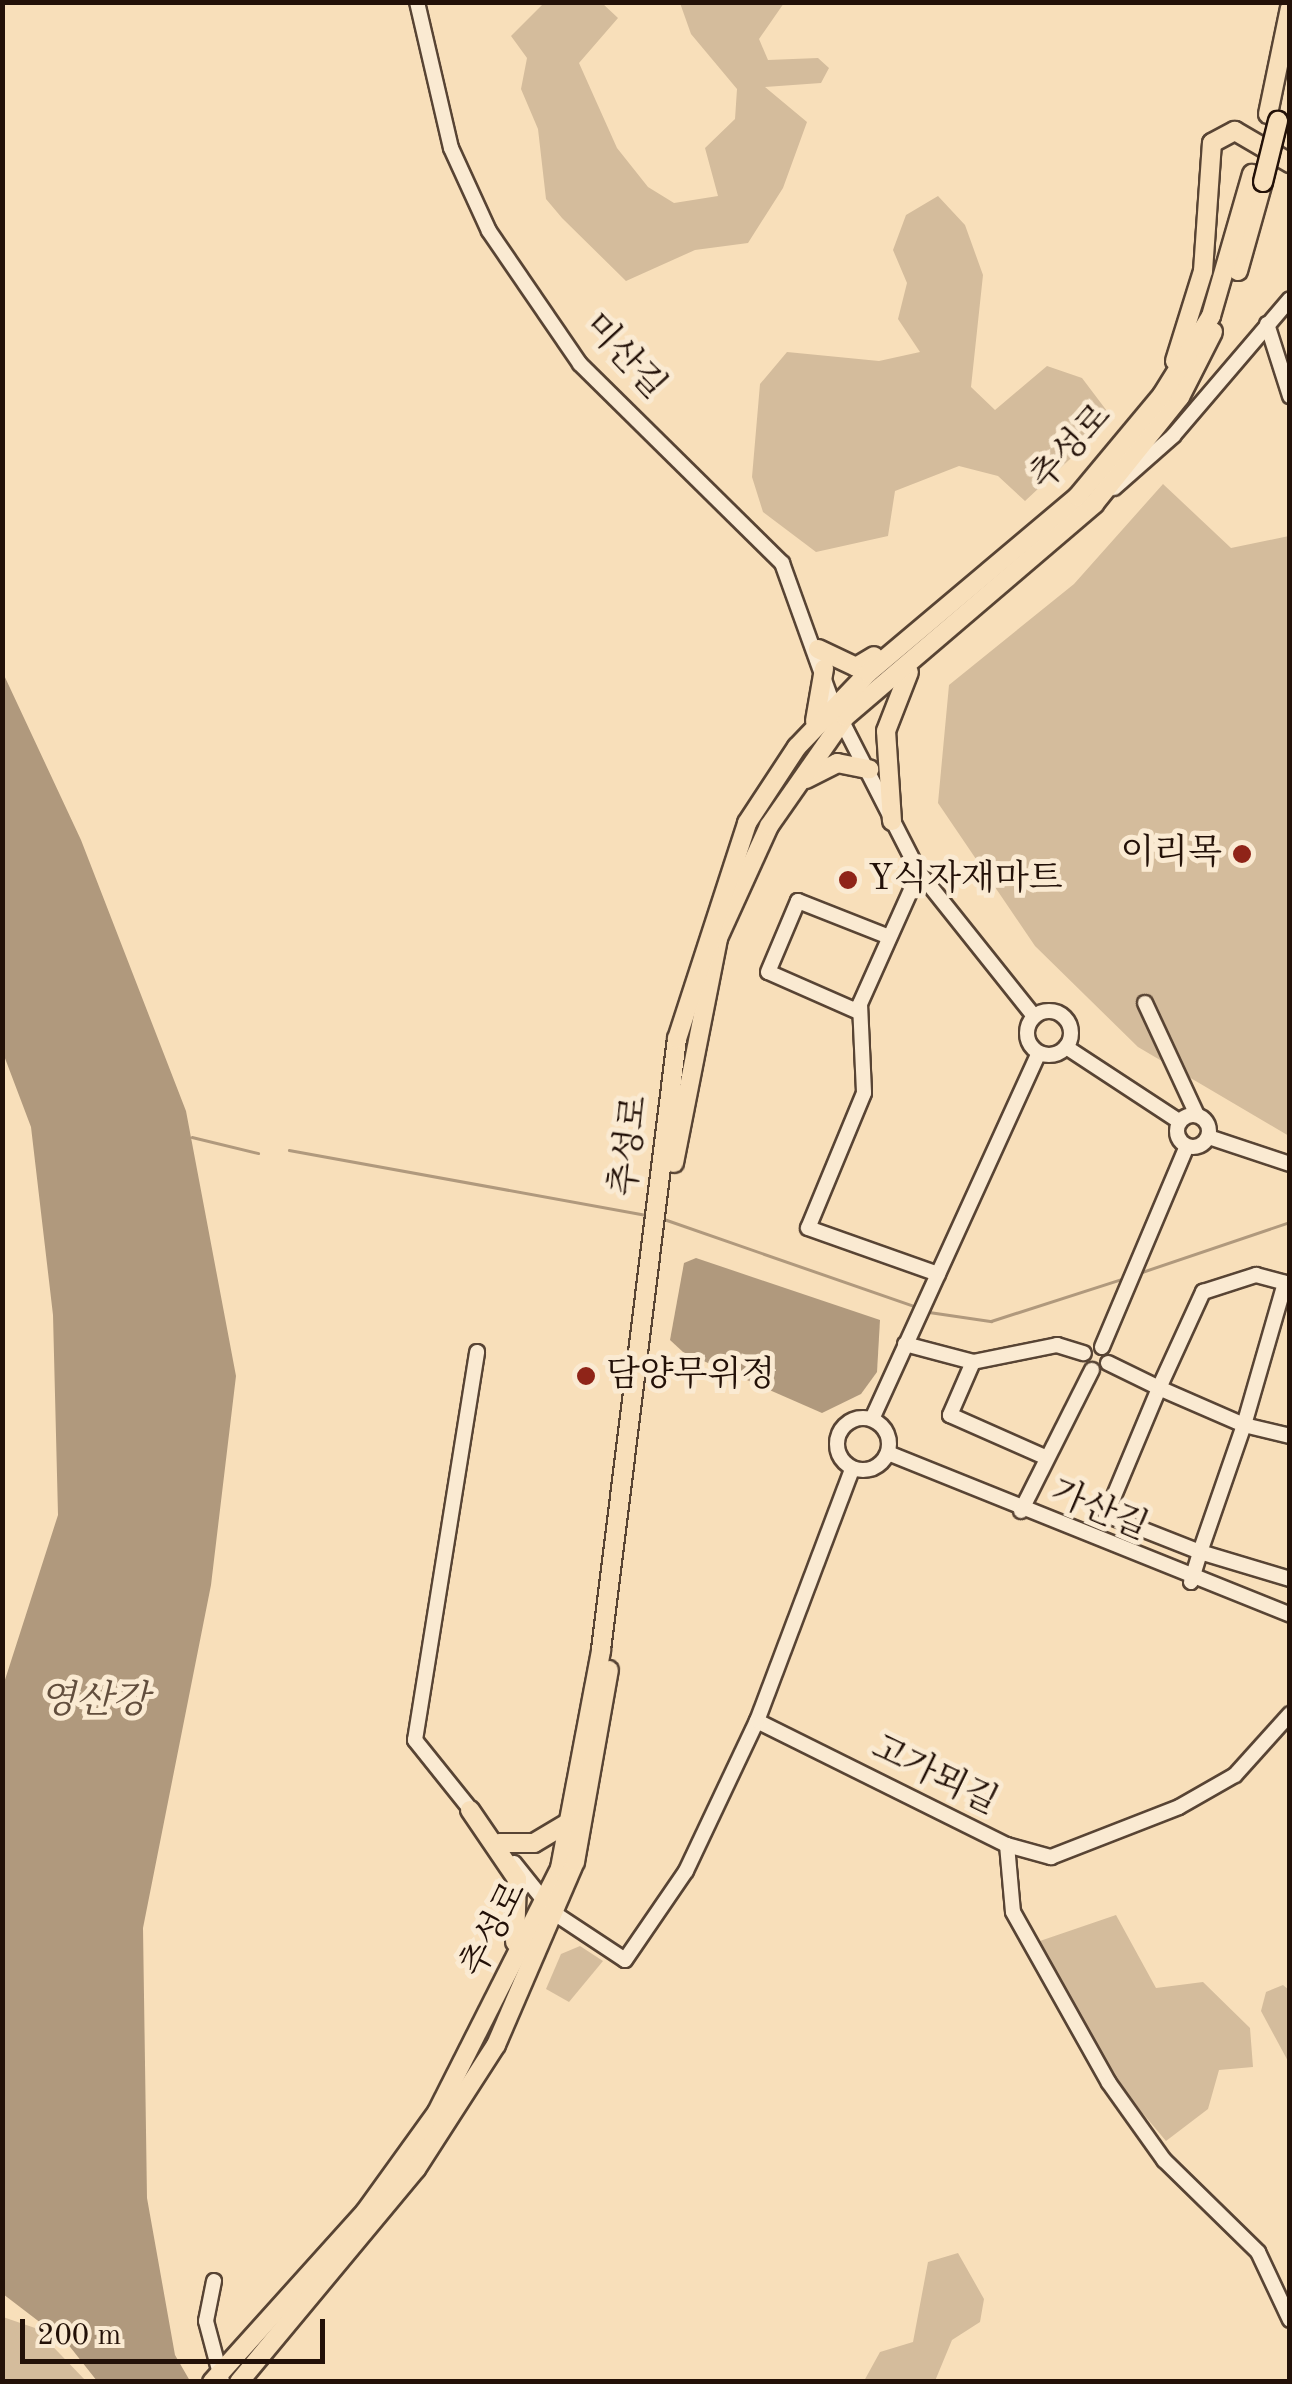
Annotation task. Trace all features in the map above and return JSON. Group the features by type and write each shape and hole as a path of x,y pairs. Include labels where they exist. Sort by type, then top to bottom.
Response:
{"main road":[{"name":"추성로","path":"1273,117 1290,8"},
{"name":"추성로","path":"217,2380 365,2212 456,2078 550,1909 572,1820 658,1240 678,1040 703,939 747,823 811,732 924,649 1094,504 1200,363 1290,64"},
{"path":"1162,395 1203,271 1212,142 1235,131 1290,163"},
{"name":"추성로","path":"664,1194 718,938 794,788 840,712 906,642 1077,497 1162,395 1211,316 1258,178"},
{"path":"818,649 856,667 906,642"},
{"path":"892,820 886,732 898,686 924,649"},
{"path":"811,732 824,669"},
{"path":"794,788 836,763 868,770"},
{"name":"추성로","path":"239,2382 425,2156 496,2045 550,1909 602,1738 658,1240"},
{"path":"456,2078 522,1919 517,1879 470,1810"},
{"path":"499,1844 534,1843 572,1820"}],"street":[{"name":"미산길","path":"417,2 451,148 488,231 580,364 782,563 840,712"},
{"path":"1094,504 1173,436 1290,299"},
{"path":"1267,324 1290,396"},
{"path":"840,712 919,872 1034,1016 1067,1020 1066,1046"},
{"path":"919,872 887,936 859,1012 864,1093 808,1228 938,1274"},
{"path":"859,1012 768,972 798,901 887,936"},
{"path":"1145,1003 1209,1137"},
{"path":"1034,1016 1026,1036 1039,1053"},
{"path":"1039,1053 1066,1046 1180,1122 1187,1146 1102,1347 1108,1363 1244,1425 1290,1436"},
{"path":"872,1420 1039,1053"},
{"path":"1180,1122 1197,1115"},
{"path":"1187,1146 1209,1137 1290,1164"},
{"path":"1191,1582 1200,1552 1244,1425 1288,1284 1256,1274 1202,1292 1106,1515 1200,1552 1290,1579"},
{"path":"905,1344 973,1362 1057,1346 1084,1353 1102,1347"},
{"path":"477,1352 415,1740 550,1909 625,1960 686,1871 757,1722 852,1469"},
{"path":"1084,1353 1092,1370"},
{"path":"973,1362 950,1415 1047,1458"},
{"path":"1021,1511 1092,1370 1108,1363"},
{"path":"872,1420 885,1429 888,1453 877,1467 852,1469 840,1458 838,1435 848,1422 872,1420"},
{"name":"가산길","path":"888,1453 1191,1582 1290,1616"},
{"path":"1007,1845 1051,1857 1179,1807 1234,1775 1290,1714"},
{"name":"고가뫼길","path":"757,1722 1007,1845 1012,1912 1109,2083 1164,2160 1258,2252 1290,2320"},
{"path":"214,2281 206,2321 217,2380"}],"shaded area":[{"path":"544,3 602,3 618,18 579,63 617,148 648,187 674,203 718,196 705,148 735,119 737,89 691,34 680,3 784,3 759,39 768,60 818,58 829,68 821,83 765,87 807,122 783,188 748,243 695,250 626,281 562,218 546,199 538,129 521,89 527,58 511,36"},
{"path":"938,196 965,225 983,275 971,387 995,410 1047,366 1082,378 1113,419 1025,501 998,476 959,466 895,491 888,536 816,552 763,512 752,477 760,384 787,352 879,361 920,352 898,319 907,283 893,250 906,215"},
{"path":"1163,484 1231,548 1289,536 1289,1136 1138,1047 1035,946 938,803 949,685 1074,584"},
{"path":"1116,1915 1156,1988 1203,1982 1250,2028 1253,2067 1219,2070 1208,2109 1166,2141 1113,2078 1037,1942"},
{"path":"580,1946 603,1961 569,2002 546,1989 561,1954"},
{"path":"1283,1985 1289,1990 1289,2063 1261,2011 1266,1992"},
{"path":"958,2253 984,2299 980,2322 952,2340 935,2381 864,2381 880,2352 913,2342 928,2262"},
{"path":"3,2317 35,2328 86,2381 3,2381"}],"water":[{"name":"영산강","path":"3,673 81,840 186,1111 236,1376 211,1585 143,1928 147,2198 175,2355 190,2381 97,2381 67,2343 3,2294 3,1686 58,1515 53,1315 31,1127 3,1053"},
{"path":"696,1258 880,1320 877,1372 861,1394 822,1413 683,1352 670,1340 684,1263"}],"waterway":[{"path":"192,1137 258,1153"},
{"path":"289,1150 647,1215"},
{"path":"664,1219 916,1307"},
{"path":"1139,1273 1290,1222"},
{"path":"929,1312 991,1321 1122,1279"}],"place":[{"name":"이리목","path":"1242,854"},
{"name":"Y식자재마트","path":"848,880"},
{"name":"담양무위정","path":"586,1376"}]}
